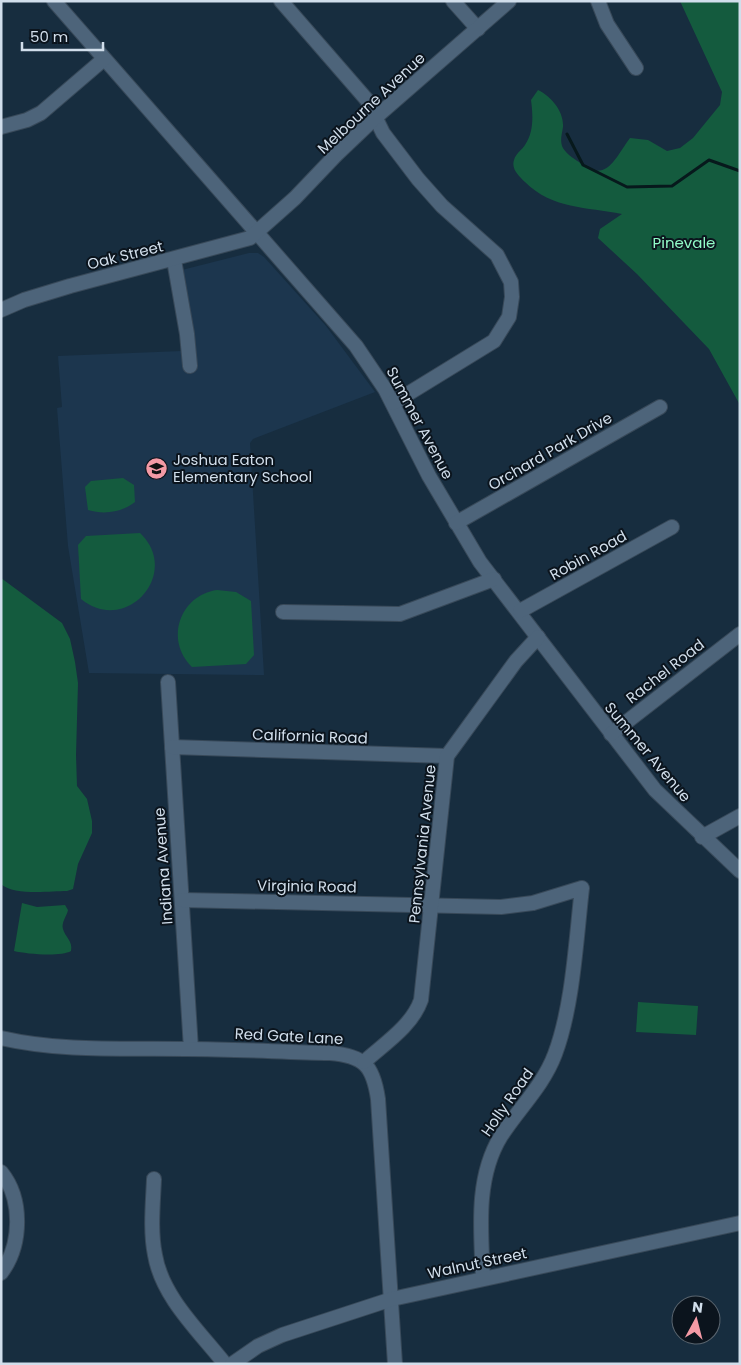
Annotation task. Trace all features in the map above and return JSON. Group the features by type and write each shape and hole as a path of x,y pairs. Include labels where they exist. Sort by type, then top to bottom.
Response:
{"street":[{"name":"Summer Avenue","path":"54,1 356,346 393,403 417,454 472,550 655,790 702,837 740,871"},
{"path":"281,1 367,100 383,133 430,192 459,222 497,255 507,271 512,293 509,317 494,341 393,403"},
{"path":"453,1 478,29"},
{"name":"Melbourne Avenue","path":"258,233 307,187 336,155 376,117 509,1"},
{"path":"598,1 607,24 636,68"},
{"path":"1,127 27,120 41,113 104,58"},
{"name":"Oak Street","path":"1,310 62,288 244,241 258,233"},
{"path":"174,260 187,334 190,366"},
{"name":"Orchard Park Drive","path":"456,523 660,407"},
{"name":"Robin Road","path":"520,611 672,527"},
{"path":"283,612 400,614 494,579"},
{"name":"Rachel Road","path":"611,734 740,634"},
{"name":"Pennsylvania Avenue","path":"364,1062 406,1024 417,1009 423,990 447,756 516,661 538,637"},
{"name":"Indiana Avenue","path":"168,682 192,1048"},
{"name":"California Road","path":"172,747 447,756"},
{"path":"702,837 740,816"},
{"name":"Virginia Road","path":"182,900 512,907 533,903 582,888"},
{"name":"Holly Road","path":"482,1278 481,1214 488,1165 502,1135 543,1081 559,1044 565,1021 582,888"},
{"name":"Red Gate Lane","path":"1,1038 33,1045 70,1048 192,1048 330,1053 354,1057 364,1062"},
{"path":"364,1062 374,1079 378,1098 395,1364"},
{"path":"1,1172 14,1196 17,1217 12,1251 1,1273"},
{"path":"154,1178 153,1245 160,1274 175,1301 225,1364"},
{"name":"Walnut Street","path":"232,1364 258,1346 282,1335 392,1299 740,1223"}],"shaded area":[{"name":"Joshua Eaton Elementary School","path":"249,253 258,253 264,257 326,326 375,392 253,439 250,443 264,675 89,673 68,546 57,408 62,407 58,356 182,351 170,273"}],"green space":[{"name":"Pinevale","path":"680,1 740,1 740,405 709,349 637,274 598,238 600,229 622,214 570,205 547,197 535,191 525,182 516,172 513,163 530,135 531,100 538,90 556,105 559,111 563,121 561,141 563,148 572,157 596,171 603,170 609,166 630,138 648,140 667,151 680,148 693,138 720,105 722,92"},
{"path":"123,478 134,485 135,502 113,512 88,510 85,487 91,481"},
{"path":"140,533 151,549 155,565 152,581 143,595 131,605 115,610 98,608 81,599 78,545 86,536"},
{"path":"1,578 62,623 70,639 75,662 78,683 77,786 87,799 92,821 92,833 78,864 73,889 67,891 23,891 7,888 1,884"},
{"path":"217,590 236,592 251,601 254,655 246,664 192,667 184,656 179,644 180,620 185,609 194,600 204,594"},
{"path":"22,903 37,907 65,905 68,910 63,926 64,932 71,944 71,951 60,954 35,954 14,951"},
{"path":"638,1002 698,1006 696,1035 636,1032"}],"waterway":[{"path":"567,134 583,165 627,187 672,186 709,160 740,171"}],"place":[{"name":"Joshua Eaton Elementary School","path":"157,468"}]}
